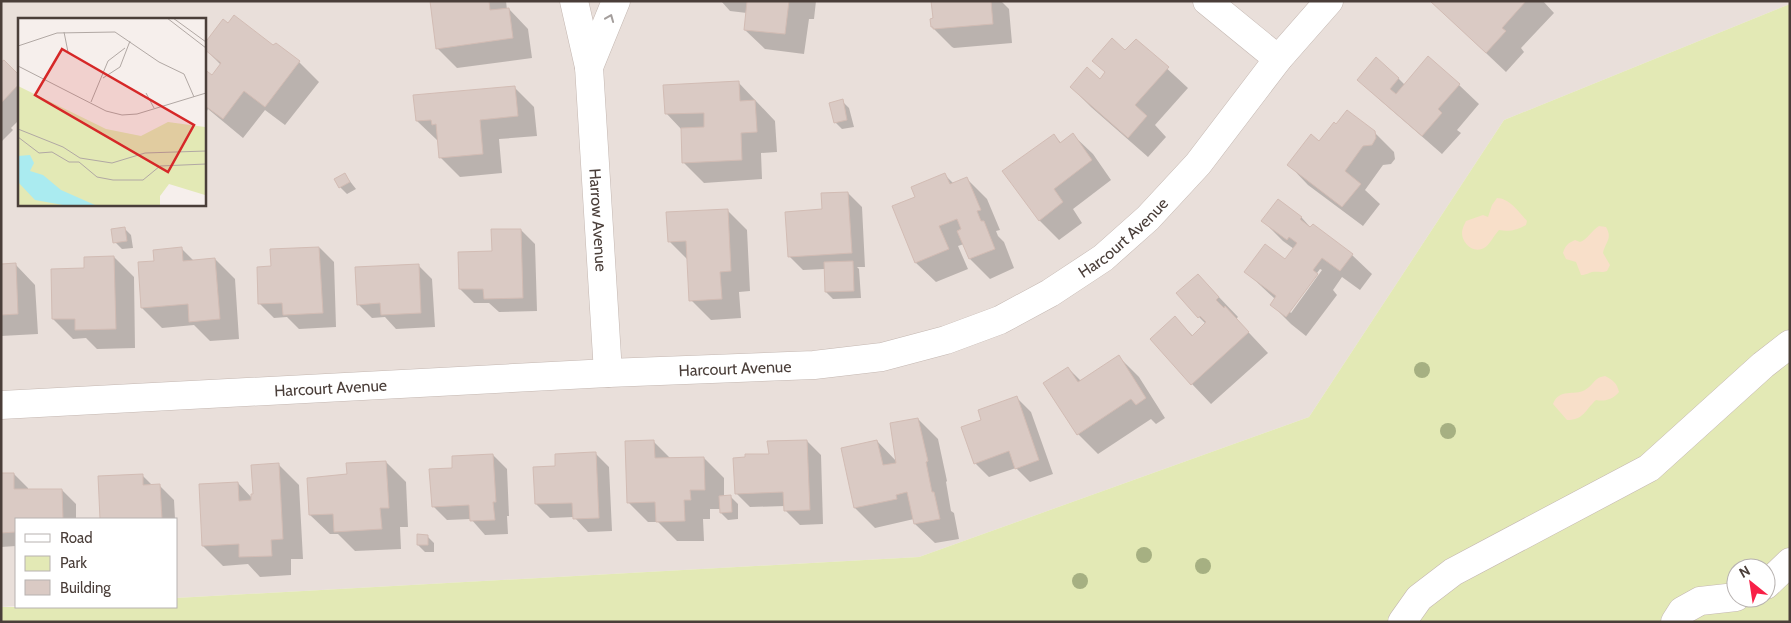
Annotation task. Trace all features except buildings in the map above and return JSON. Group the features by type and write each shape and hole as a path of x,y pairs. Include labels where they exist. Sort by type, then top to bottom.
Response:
{"street":[{"name":"Harrow Avenue","path":"574,1 589,67 608,373"},
{"name":"Harrow Avenue","path":"589,67 616,1"},
{"path":"1207,1 1278,59"},
{"name":"Harcourt Avenue","path":"1,404 608,373 814,365 882,357 946,340 1000,320 1050,293 1103,258 1148,218 1198,164 1278,59 1329,1"},
{"path":"1402,622 1419,598 1453,572 1649,468 1763,365 1790,344"},
{"path":"1776,575 1790,562"},
{"path":"1675,622 1682,611 1700,602 1726,598"}],"shaded area":[{"path":"1,1 1790,1 1790,4 1504,120 1309,417 919,557 178,598 178,518 15,518 15,606 1,607"}],"green space":[{"path":"1790,4 1790,622 1,622 1,607 178,608 178,598 919,557 1309,417 1504,120"}],"sand":[{"path":"1497,198 1506,200 1514,206 1527,221 1526,225 1513,230 1499,230 1486,247 1476,250 1472,249 1462,237 1465,222 1483,215 1488,217 1492,205"},
{"path":"1599,226 1606,227 1608,231 1609,238 1603,253 1610,265 1607,271 1581,275 1576,262 1566,259 1563,253 1570,242 1575,240 1583,241"},
{"path":"1605,376 1614,382 1619,392 1609,399 1603,401 1596,400 1581,416 1573,420 1567,420 1553,404 1559,396 1581,392 1598,378"}]}
